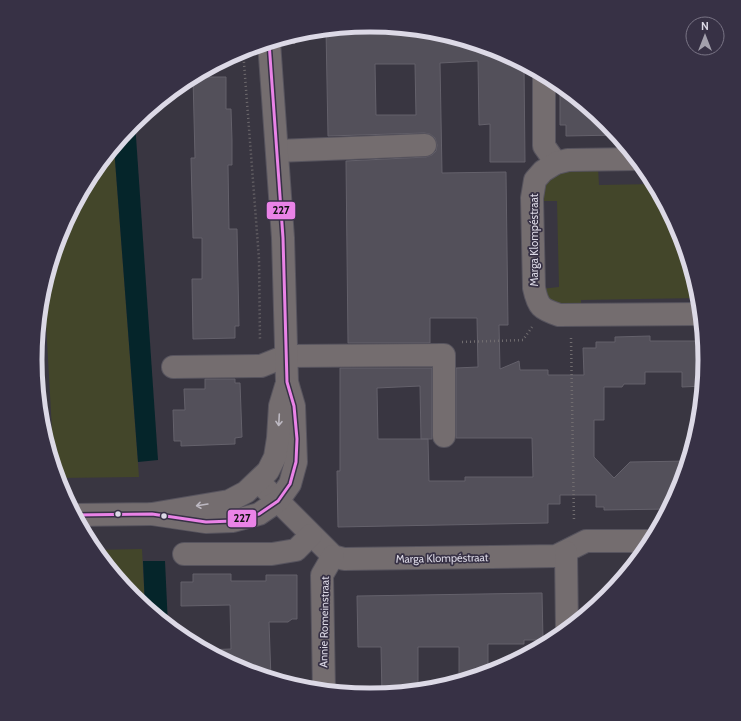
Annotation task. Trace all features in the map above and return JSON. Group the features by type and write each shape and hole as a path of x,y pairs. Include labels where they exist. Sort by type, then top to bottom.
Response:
{"street":[{"path":"152,514 206,522 233,521 259,514 278,501 290,484 296,462 294,406 287,382 283,238 269,48"},
{"path":"544,82 544,146 556,163"},
{"path":"276,151 425,145"},
{"name":"Marga Klompéstraat","path":"543,310 537,302 534,288 532,198 535,180 543,171 556,163 568,160 629,159"},
{"path":"543,310 559,315 695,314"},
{"path":"173,367 261,366 286,356 443,349 444,436"},
{"path":"81,515 152,514 229,501 246,492 259,482 268,471 275,457 280,406 287,382"},
{"path":"259,482 333,556"},
{"path":"184,554 272,554 296,550 311,535"},
{"name":"Marga Klompéstraat","path":"333,556 344,559 556,556 586,542 645,541"},
{"path":"567,623 570,549"},
{"name":"Annie Romeinstraat","path":"324,685 322,576 333,556"}],"path":[{"path":"244,58 258,259 261,366"},
{"path":"443,349 523,340 543,310"},
{"path":"570,549 571,315"},
{"path":"69,491 77,491"}],"shaded area":[{"path":"136,131 158,460 138,462 115,155"},
{"path":"115,155 139,477 64,478 53,445 46,314 48,296 59,255 76,215 97,178"},
{"path":"598,167 599,185 648,184 665,215 682,255 693,298 581,300 581,307 547,303 541,289 559,287 557,201 540,201 548,180 561,171 568,169"},
{"path":"142,549 145,599 124,577 102,550"},
{"path":"143,561 165,561 168,618 145,599"}],"building":[{"path":"370,32 435,38 476,49 524,70 525,162 490,162 490,124 479,125 478,61 440,63 442,173 506,172 508,325 499,325 500,369 519,361 520,370 548,370 548,375 584,375 583,348 596,348 596,342 615,342 615,337 650,336 650,341 698,341 698,386 682,387 682,372 645,372 645,384 624,384 622,387 604,387 604,420 594,420 594,457 614,478 630,462 683,461 663,509 604,510 604,507 596,507 596,495 560,495 560,504 548,504 548,523 338,527 337,471 340,471 340,368 432,368 432,439 428,439 429,481 465,481 465,477 533,477 532,438 456,438 456,368 478,367 477,318 430,318 430,343 348,343 346,161 426,157 432,155 436,151 437,145 435,138 430,134 424,133 328,136 326,35","holes":["375,64 415,64 416,115 376,115","420,386 421,439 378,439 377,388"]},
{"path":"204,77 226,77 226,109 231,109 232,140 232,165 228,165 229,229 237,229 239,326 235,326 235,338 193,339 192,279 202,279 202,238 193,238 191,158 195,158 193,84"},
{"path":"560,92 587,114 609,135 566,136 566,125 560,125"},
{"path":"205,379 235,379 235,383 240,383 242,437 235,438 235,444 181,446 181,441 174,441 173,410 185,410 184,389 205,389"},
{"path":"193,574 231,574 231,581 266,581 266,575 297,575 297,619 292,619 288,622 269,622 271,674 245,664 215,650 231,649 230,605 181,606 181,582 193,582"},
{"path":"542,593 543,640 524,640 524,644 488,644 488,667 459,677 459,647 418,647 418,685 382,688 381,647 358,647 357,596"}],"transit line":[{"name":"227","path":"81,515 152,514 206,522 233,521 259,514 278,501 290,484 296,462 297,439 294,406 287,382 283,238 269,48"}]}
